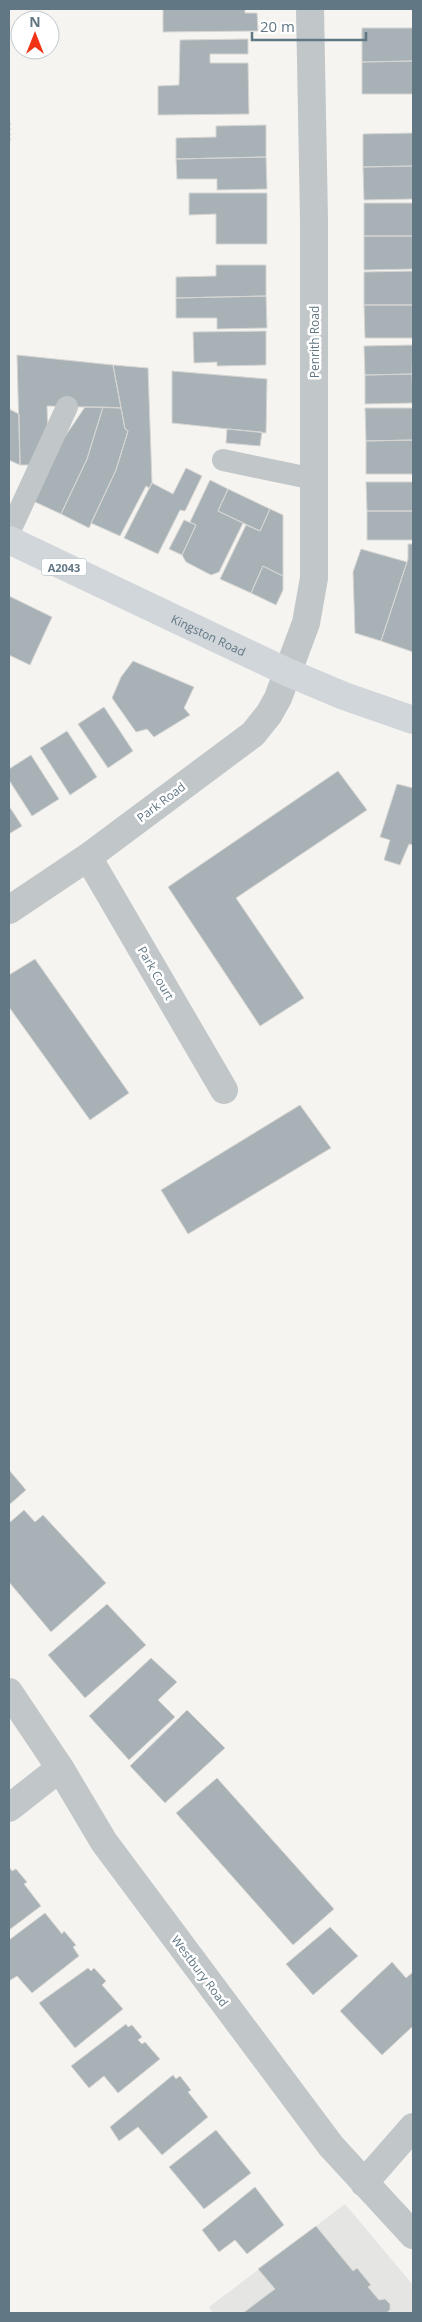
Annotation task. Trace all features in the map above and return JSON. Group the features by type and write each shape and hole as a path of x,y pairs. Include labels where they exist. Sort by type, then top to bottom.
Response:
{"main road":[{"name":"Kingston Road","path":"9,540 287,672 344,696 413,720"}],"street":[{"name":"Penrith Road","path":"287,672 306,623 314,578 314,218 310,9"},
{"name":"Park Road","path":"9,910 88,856 252,734 269,714 278,698 287,672"},
{"name":"Park Court","path":"88,856 224,1090"},
{"name":"Westbury Road","path":"9,1692 60,1768 104,1842 330,2146 413,2235"},
{"path":"9,1808 60,1768"},
{"path":"364,2183 413,2127"}],"lane":[{"path":"9,533 67,407"},
{"path":"223,460 314,479"}],"path":[{"path":"9,123 9,142"}],"shaded area":[{"path":"345,2204 413,2285 413,2313 213,2313 209,2307"}],"building":[{"path":"163,9 245,9 245,13 257,13 258,31 163,32"},
{"path":"362,28 413,28 413,61 362,62"},
{"path":"248,39 248,54 210,54 210,63 248,63 249,114 158,115 158,86 179,85 180,40"},
{"path":"413,61 413,94 362,94 362,62"},
{"path":"266,125 266,157 176,159 176,138 216,137 216,126"},
{"path":"413,133 413,166 363,167 363,134"},
{"path":"266,157 267,189 217,190 217,179 177,179 176,159"},
{"path":"413,166 413,199 364,200 363,167"},
{"path":"189,193 267,193 267,244 216,244 216,214 189,215"},
{"path":"364,203 413,203 413,236 364,236"},
{"path":"364,236 413,236 413,269 364,270"},
{"path":"216,265 266,265 266,296 176,298 176,277 216,276"},
{"path":"413,271 413,305 364,305 364,272"},
{"path":"266,296 267,328 217,329 217,318 176,318 176,298"},
{"path":"364,305 413,305 413,338 365,338"},
{"path":"266,331 266,365 217,366 217,362 194,363 193,332"},
{"path":"413,345 412,374 365,375 364,346"},
{"path":"17,355 113,365 121,408 47,406 48,437 33,465 20,465"},
{"path":"113,365 148,368 152,483 149,488 146,486 120,536 91,523 116,470 128,431 125,429"},
{"path":"172,371 267,379 266,433 172,423"},
{"path":"412,374 413,403 365,404 365,375"},
{"path":"85,407 103,407 87,459 61,514 33,501 64,438"},
{"path":"103,407 121,408 125,429 128,431 116,470 89,528 61,514 87,459"},
{"path":"365,408 413,408 413,440 366,441"},
{"path":"9,409 19,414 20,465 9,460"},
{"path":"227,429 262,432 260,446 226,443"},
{"path":"413,440 413,474 366,474 366,441"},
{"path":"186,468 202,476 185,511 180,510 158,554 124,538 152,483 173,494"},
{"path":"210,480 228,489 218,511 243,523 219,572 211,575 186,562 182,555 196,525 190,522"},
{"path":"366,482 413,482 413,511 367,511"},
{"path":"228,489 270,509 260,531 218,511"},
{"path":"270,509 283,515 283,576 263,566 251,593 220,579 246,525 260,531"},
{"path":"367,511 413,511 413,540 367,540"},
{"path":"184,520 196,525 182,555 169,549"},
{"path":"408,544 413,544 413,652 381,641 408,559"},
{"path":"361,549 407,562 381,641 355,633 353,572"},
{"path":"263,566 283,576 283,590 276,605 251,593"},
{"path":"9,596 52,617 30,665 9,655"},
{"path":"133,661 194,687 184,708 190,715 154,737 147,729 136,732 112,698 121,677"},
{"path":"104,707 133,751 108,768 78,724"},
{"path":"67,731 97,777 70,795 40,748"},
{"path":"31,755 59,799 32,816 9,780 9,769"},
{"path":"338,771 367,810 236,898 304,998 260,1026 168,887"},
{"path":"397,784 413,788 413,845 409,844 400,865 384,860 390,840 380,837"},
{"path":"9,806 22,826 9,834"},
{"path":"35,959 129,1093 90,1120 9,1007 9,975"},
{"path":"300,1105 331,1148 188,1234 161,1190"},
{"path":"9,1470 26,1490 9,1505"},
{"path":"24,1510 35,1522 43,1515 106,1583 51,1632 9,1582 9,1523"},
{"path":"107,1604 146,1645 85,1698 48,1655"},
{"path":"151,1658 177,1682 158,1700 175,1717 129,1760 89,1716"},
{"path":"187,1710 225,1748 165,1803 130,1766"},
{"path":"217,1778 334,1909 293,1945 176,1813"},
{"path":"9,1867 12,1871 16,1869 27,1882 24,1884 41,1906 9,1930"},
{"path":"45,1913 62,1934 64,1931 76,1945 73,1947 79,1956 32,1993 17,1976 9,1981 9,1940"},
{"path":"330,1927 358,1956 313,1995 286,1964"},
{"path":"392,1962 406,1978 413,1972 413,2026 382,2055 340,2011"},
{"path":"88,1968 91,1971 94,1968 106,1981 102,1985 123,2009 75,2048 39,2003"},
{"path":"126,2024 128,2027 132,2025 142,2037 138,2040 142,2044 145,2042 160,2059 118,2093 104,2076 89,2088 71,2066"},
{"path":"173,2075 176,2079 180,2076 191,2090 188,2092 208,2117 162,2155 138,2127 119,2141 110,2127"},
{"path":"216,2130 251,2173 204,2209 169,2167"},
{"path":"255,2187 284,2225 247,2254 235,2240 219,2252 202,2230"},
{"path":"316,2226 353,2271 357,2268 371,2285 368,2287 379,2300 385,2299 390,2304 390,2310 386,2313 243,2313 275,2289 258,2269"}]}
